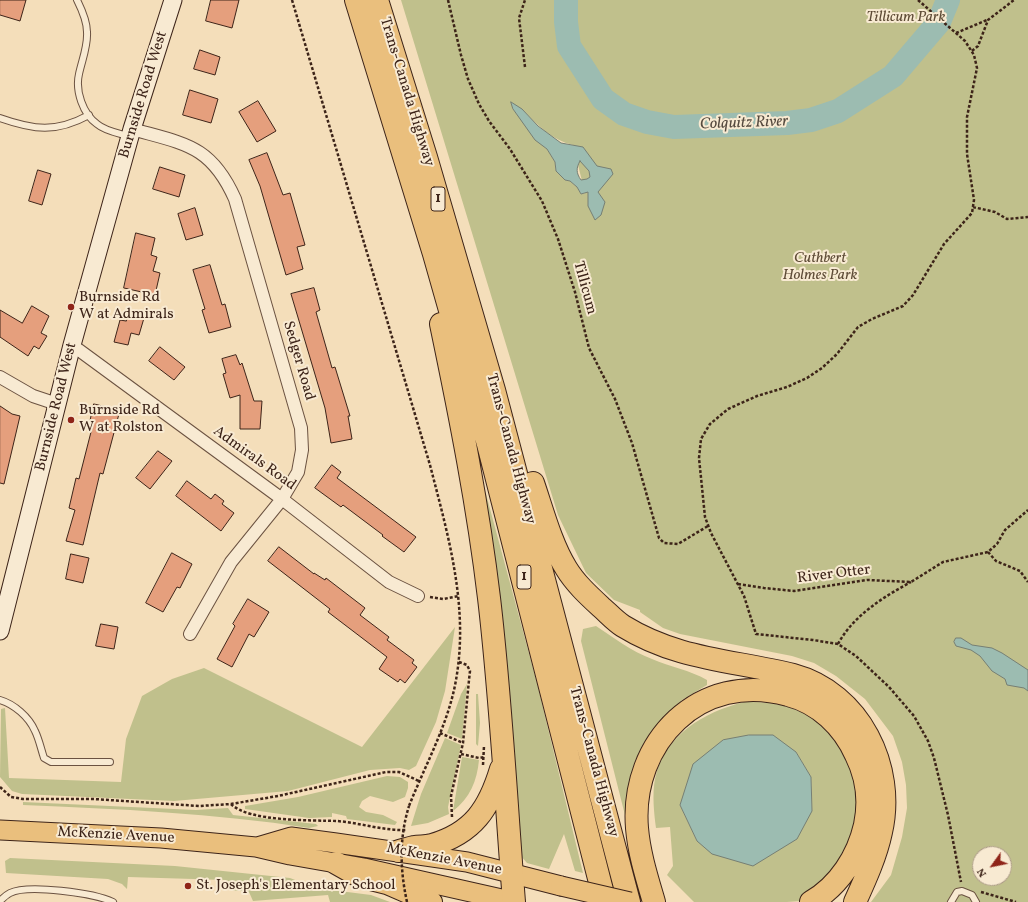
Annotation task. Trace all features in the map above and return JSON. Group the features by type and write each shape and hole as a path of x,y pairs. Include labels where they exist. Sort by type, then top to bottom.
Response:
{"highway":[{"name":"Trans-Canada Highway","path":"356,0 434,254 495,467 605,902"},
{"name":"Trans-Canada Highway","path":"379,3 494,390 630,902"},
{"path":"399,851 414,847 431,846 465,830 477,820 487,807 494,792 489,597 461,425 433,292 434,254"},
{"path":"494,390 520,443 552,536 565,567 586,593 622,625 670,648 698,657 794,676 824,688 849,708 869,734 881,769 884,801 881,832 865,879 855,902"},
{"path":"654,902 643,864 637,828 642,774 648,759 669,728 698,704 715,696 733,692 763,690 800,698 818,708 835,723 850,742 862,766 867,792 868,812 863,834 854,856 844,874 832,886 811,902"},
{"path":"494,758 512,873 515,902"},
{"path":"336,863 359,876 387,883 431,902"}],"main road":[{"name":"McKenzie Avenue","path":"0,830 161,838 256,847 515,902"},
{"name":"McKenzie Avenue","path":"256,847 291,837 399,851 467,862 630,902"}],"street":[{"name":"Burnside Road West","path":"0,631 72,345 131,133 173,0"},
{"name":"Sedger Road","path":"131,133 183,144 201,152 216,165 226,180 234,199 301,428 302,450 298,472 282,499 231,562 190,634"},
{"name":"Admirals Road","path":"72,345 282,499 389,582 418,596"},
{"path":"0,377 33,396 57,404"}],"lane":[{"path":"79,1 86,21 87,32 78,88 82,104 96,124 107,130 131,133"},
{"path":"0,118 25,126 45,129 69,124 89,115"},
{"path":"0,700 11,703 22,713 35,730 44,758 51,762 110,762"},
{"path":"0,901 10,893 24,890 87,894 113,902"},
{"path":"951,902 957,892 972,895 976,902"}],"path":[{"path":"292,0 430,465 446,528 459,596 459,662 454,690 440,733 419,781 405,821 402,847 403,883 407,902"},
{"name":"Tillicum","path":"448,0 462,61 479,104 528,177 550,219 567,266 589,348 615,399 632,442 659,538 664,543 678,544 708,526"},
{"path":"448,4 451,0"},
{"path":"525,0 519,18 525,68"},
{"path":"918,0 965,41 972,51 977,68 967,117 967,154 974,200 972,213 944,244 913,295 903,306 872,319 858,327 837,354 822,368 807,378 787,387 757,396 728,409 710,424 701,439 699,458 701,489 708,526 738,583 747,604 756,634 838,644 856,656 889,687 914,716 922,728 934,758 948,815 960,880 963,885"},
{"path":"956,33 988,20 1014,0"},
{"path":"972,51 978,46 988,20"},
{"path":"973,207 995,212 1007,219 1028,217"},
{"path":"838,644 844,633 863,614 894,591 943,562 988,552 997,544 1005,530 1028,510"},
{"path":"988,552 996,561 1020,570 1028,582"},
{"name":"River Otter","path":"738,583 764,588 794,591 867,580 911,582"},
{"path":"443,599 459,596"},
{"path":"452,817 451,796 463,743 470,671 467,665 459,662"},
{"path":"440,733 463,743"},
{"path":"484,744 494,758"},
{"path":"460,754 479,758 494,758"},
{"path":"482,771 494,758"},
{"path":"0,787 11,797 23,799 94,799 184,805 231,804 318,788 386,772 399,772 419,781"},
{"path":"231,804 237,810 249,814 311,822 337,821 395,830 409,829"},
{"path":"445,820 457,813"},
{"path":"974,890 1016,902"}],"green space":[{"name":"Cuthbert Holmes Park","path":"401,0 1028,0 1028,902 871,902 891,875 902,837 907,808 906,785 902,762 893,736 865,699 836,676 814,663 792,656 680,634 663,628 640,612 640,610 614,600 586,573 558,515","holes":["513,109 522,109 539,126 552,136 558,140 573,145 585,193 581,194 577,187 570,181 565,180 556,171 555,162 547,149"]},
{"path":"478,470 486,494 537,683 583,873 575,871 564,834 549,869 527,863 520,855"},
{"path":"596,626 644,656 707,680 707,685 682,700 649,735 635,761 629,802 629,831 581,641 583,629"},
{"path":"455,627 445,691 436,722 416,766 409,770 400,768 370,770 288,791 174,801 22,794 12,791 0,777 1,709 5,708 9,778 121,782 126,739 142,696 172,679 204,668 362,747"},
{"path":"467,684 462,739 447,733 461,694"},
{"path":"476,694 478,694 480,723 478,746 476,744"},
{"path":"744,702 767,703 781,705 803,713 820,724 834,738 845,755 853,775 857,796 858,816 855,837 847,855 828,879 820,888 800,901 694,902 667,875 673,866 670,827 656,828 653,797 655,779 660,763 667,750 688,728 714,712","holes":["796,752 811,777 812,811 697,841 680,805"]},
{"path":"445,738 461,745 448,807 449,814 428,823 411,826 421,794"},
{"path":"462,757 479,760 478,768 472,788 468,795 453,811"},
{"path":"387,776 400,777 408,782 405,797 393,802 370,796 362,801 359,807 366,812 383,815 397,822 395,825 347,819 346,816 332,813 332,817 309,818 245,809 245,806 298,797"},
{"path":"23,802 196,810 228,808 233,815 316,824 318,826 309,828 166,812 23,805"},
{"path":"10,858 175,866 290,878 316,888 371,895 390,902 330,902 328,895 253,901 249,892 230,890 227,888 226,880 128,877 127,889 122,884 108,879 6,873 5,861"}],"water":[{"path":"511,102 522,109 538,126 561,143 583,147 597,166 611,169 613,174 598,192 605,202 601,215 595,220 588,206 588,192 581,194 577,187 570,181 565,180 556,171 555,162 547,149 535,140 513,109","holes":["580,161 589,171 590,177 581,180 577,170"]},
{"path":"956,638 961,638 972,645 992,648 1028,670 1028,691 1024,688 1007,685 1005,679 992,671 980,656 971,650 956,646 954,642"},
{"path":"749,735 773,735 796,752 811,777 812,811 797,839 753,866 712,854 697,841 680,805 693,764 723,740"}],"building":[{"path":"0,0 26,0 20,21 0,15"},
{"path":"211,0 239,0 232,28 206,21"},
{"path":"200,50 220,57 215,75 194,69"},
{"path":"190,90 218,99 211,123 183,115"},
{"path":"258,101 276,131 257,142 239,112"},
{"path":"267,153 283,195 290,193 305,245 297,247 303,269 286,275 260,186 249,160"},
{"path":"160,167 185,175 179,197 153,189"},
{"path":"38,170 51,174 42,205 29,201"},
{"path":"195,208 203,235 186,240 178,214"},
{"path":"136,233 155,238 151,255 157,257 153,271 160,273 155,295 124,288"},
{"path":"210,265 222,305 225,304 231,327 209,333 202,310 205,309 193,270"},
{"path":"314,288 320,310 316,312 332,368 335,367 350,416 348,416 352,439 331,443 325,408 291,294"},
{"path":"32,306 49,316 41,333 47,336 39,349 34,346 28,356 0,337 0,310 22,323"},
{"path":"127,314 144,318 139,335 131,333 128,345 114,342 120,320 126,321"},
{"path":"160,347 185,367 174,380 149,361"},
{"path":"236,355 240,365 242,363 254,401 262,401 260,429 240,429 240,395 230,398 223,374 226,373 222,359"},
{"path":"94,404 120,410 103,474 100,473 83,545 66,541 75,510 69,508 76,478 79,479 92,428 89,427"},
{"path":"0,406 12,414 20,416 4,484 0,483"},
{"path":"158,451 172,461 150,489 136,478"},
{"path":"332,465 341,472 337,478 416,537 404,552 343,505 341,507 315,488"},
{"path":"187,481 211,499 215,494 224,501 222,504 234,513 221,531 176,496"},
{"path":"279,547 314,574 325,580 326,578 365,608 360,615 389,637 387,640 414,660 412,663 417,667 405,683 400,679 398,682 379,669 387,657 328,612 330,609 268,561"},
{"path":"172,553 192,564 180,588 177,587 163,612 146,603"},
{"path":"71,554 89,558 83,583 66,579"},
{"path":"248,599 269,612 254,637 249,634 232,667 217,659 235,626 233,624"},
{"path":"101,624 118,627 114,649 96,646"}],"waterway":[{"name":"Colquitz River","path":"566,0 566,22 569,46 603,99 624,114 647,122 674,127 787,123 811,120 838,111 893,76 939,22 948,0"}],"place":[{"name":"Burnside Rd W at Admirals","path":"71,307"},
{"name":"Burnside Rd W at Rolston","path":"71,420"},
{"name":"St. Joseph's Elementary School","path":"188,886"}],"park label":[{"name":"Tillicum Park","path":"906,18"}]}
